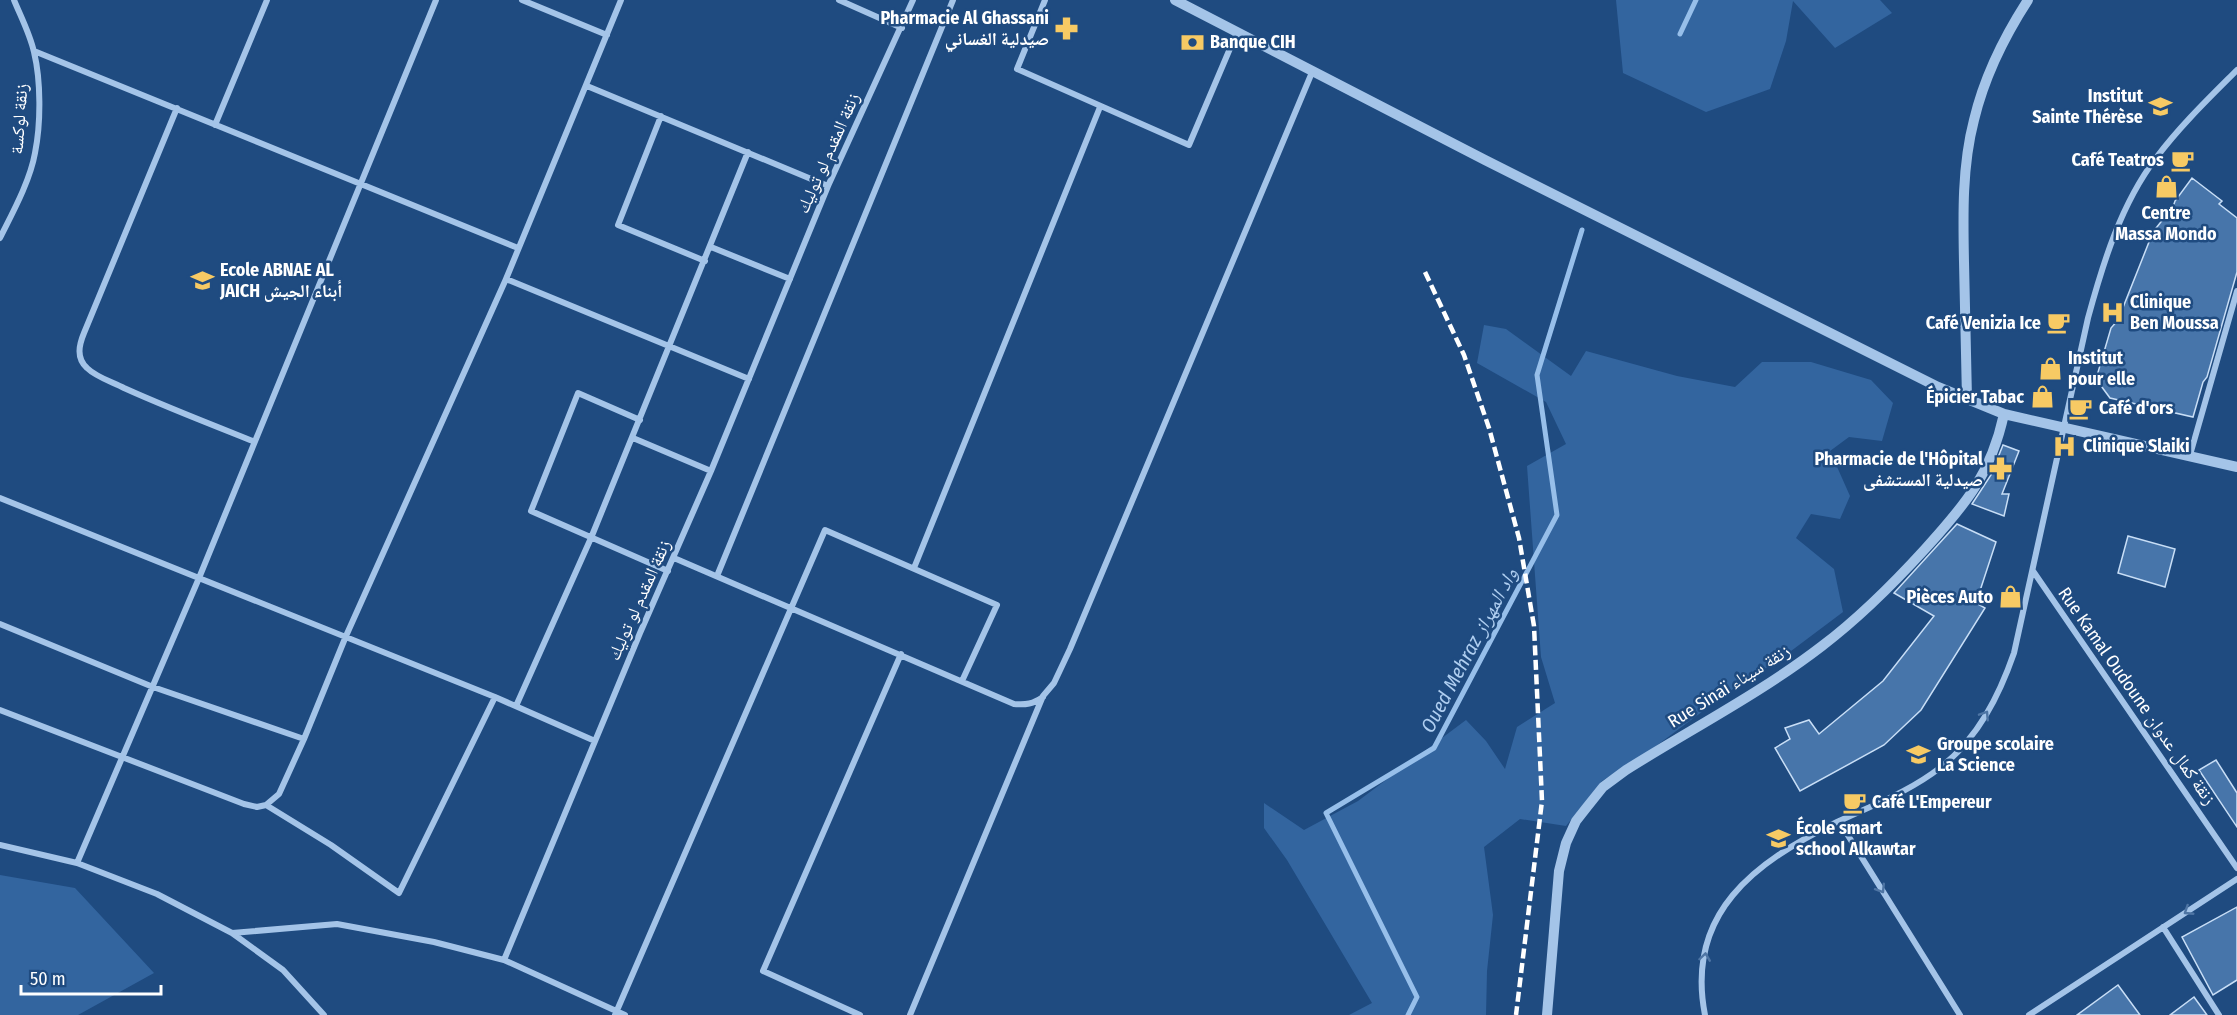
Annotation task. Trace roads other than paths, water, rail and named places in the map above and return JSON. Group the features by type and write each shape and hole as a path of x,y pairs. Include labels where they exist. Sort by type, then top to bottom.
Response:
{"street":[{"name":"زنقة لوكسة","path":"0,238 16,207 35,154 39,88 34,51 14,0"},
{"path":"215,124 267,0"},
{"path":"77,863 199,578 253,441 436,0"},
{"path":"522,0 607,35"},
{"path":"0,710 244,804 257,807 266,805 279,794 346,636 506,279 621,0"},
{"path":"838,0 902,28"},
{"name":"زنقة المقدم لو توليك","path":"504,960 711,471 828,186 913,0"},
{"path":"717,576 953,0"},
{"path":"1045,0 1017,69 1189,145 1237,32"},
{"path":"1175,0 1496,165 1928,382 2004,414 2237,467"},
{"path":"1967,399 1963,232 1966,158 1982,92 2012,24 2028,0"},
{"path":"34,51 518,248"},
{"path":"1706,1015 1703,1001 1703,971 1707,942 1720,913 1738,888 1769,861 1808,837 1918,784 1944,765 1968,740 1988,712 2004,683 2014,653 2063,428 2101,270 2131,198 2155,159 2237,69"},
{"path":"674,558 1014,704 1035,703 1054,683 1070,649 1313,70"},
{"path":"587,87 828,186"},
{"path":"914,568 1100,107"},
{"path":"177,108 84,333 79,351 81,360 86,368 98,376 147,399 253,441"},
{"path":"662,116 618,225 705,261"},
{"path":"516,706 633,438 748,152"},
{"path":"711,247 790,279"},
{"path":"506,279 749,379"},
{"path":"2190,455 2237,291"},
{"path":"640,420 578,393 531,511 668,571"},
{"name":"Rue Sinaï زنقة سيناء","path":"1546,1015 1559,872 1566,843 1581,814 1603,788 1626,770 1788,670 1823,645 1858,615 1918,557 1979,484 1996,446 2004,414"},
{"path":"633,438 711,471"},
{"path":"0,498 346,636 595,741"},
{"path":"616,1013 793,609 825,530 997,605 962,681"},
{"name":"Rue Kamal Oudoune زنقة كمال عدوان","path":"2033,572 2237,868"},
{"path":"0,624 153,687 304,739"},
{"path":"860,1015 763,971 901,654"},
{"path":"910,1015 1043,696"},
{"path":"266,805 331,845 399,893 495,697"},
{"path":"1839,821 1960,1015"},
{"path":"0,845 77,863 156,894 232,933 283,970 324,1015"},
{"path":"2029,1015 2237,879"},
{"path":"232,933 337,924 434,942 504,960 616,1013 626,1015"},
{"path":"2163,927 2220,1015"}],"waterway":[{"path":"1680,34 1696,0"},
{"name":"Oued Mehraz واد المهراز","path":"1408,1015 1417,997 1326,813 1434,748 1557,515 1537,375 1582,230"}],"railway":[{"path":"1425,272 1464,355 1489,428 1519,538 1534,626 1542,801 1516,1015"}],"place":[{"name":"Pharmacie Al Ghassani صيدلية الغساني","path":"1067,28"},
{"name":"Banque CIH","path":"1192,42"},
{"name":"Institut Sainte Thérèse","path":"2161,106"},
{"name":"Café Teatros","path":"2182,160"},
{"name":"Centre Massa Mondo","path":"2166,187"},
{"name":"Ecole ABNAE AL JAICH أبناء الجيش","path":"202,280"},
{"name":"Clinique Ben Moussa","path":"2112,312"},
{"name":"Café Venizia Ice","path":"2059,323"},
{"name":"Institut pour elle","path":"2050,368"},
{"name":"Épicier Tabac","path":"2042,397"},
{"name":"Café d'ors","path":"2081,408"},
{"name":"Clinique Slaiki","path":"2065,446"},
{"name":"Pharmacie de l'Hôpital صيدلية المستشفى","path":"2001,469"},
{"name":"Pièces Auto","path":"2011,597"},
{"name":"Groupe scolaire La Science","path":"1919,754"},
{"name":"Café L'Empereur","path":"1854,802"},
{"name":"École smart school Alkawtar","path":"1778,838"}]}
